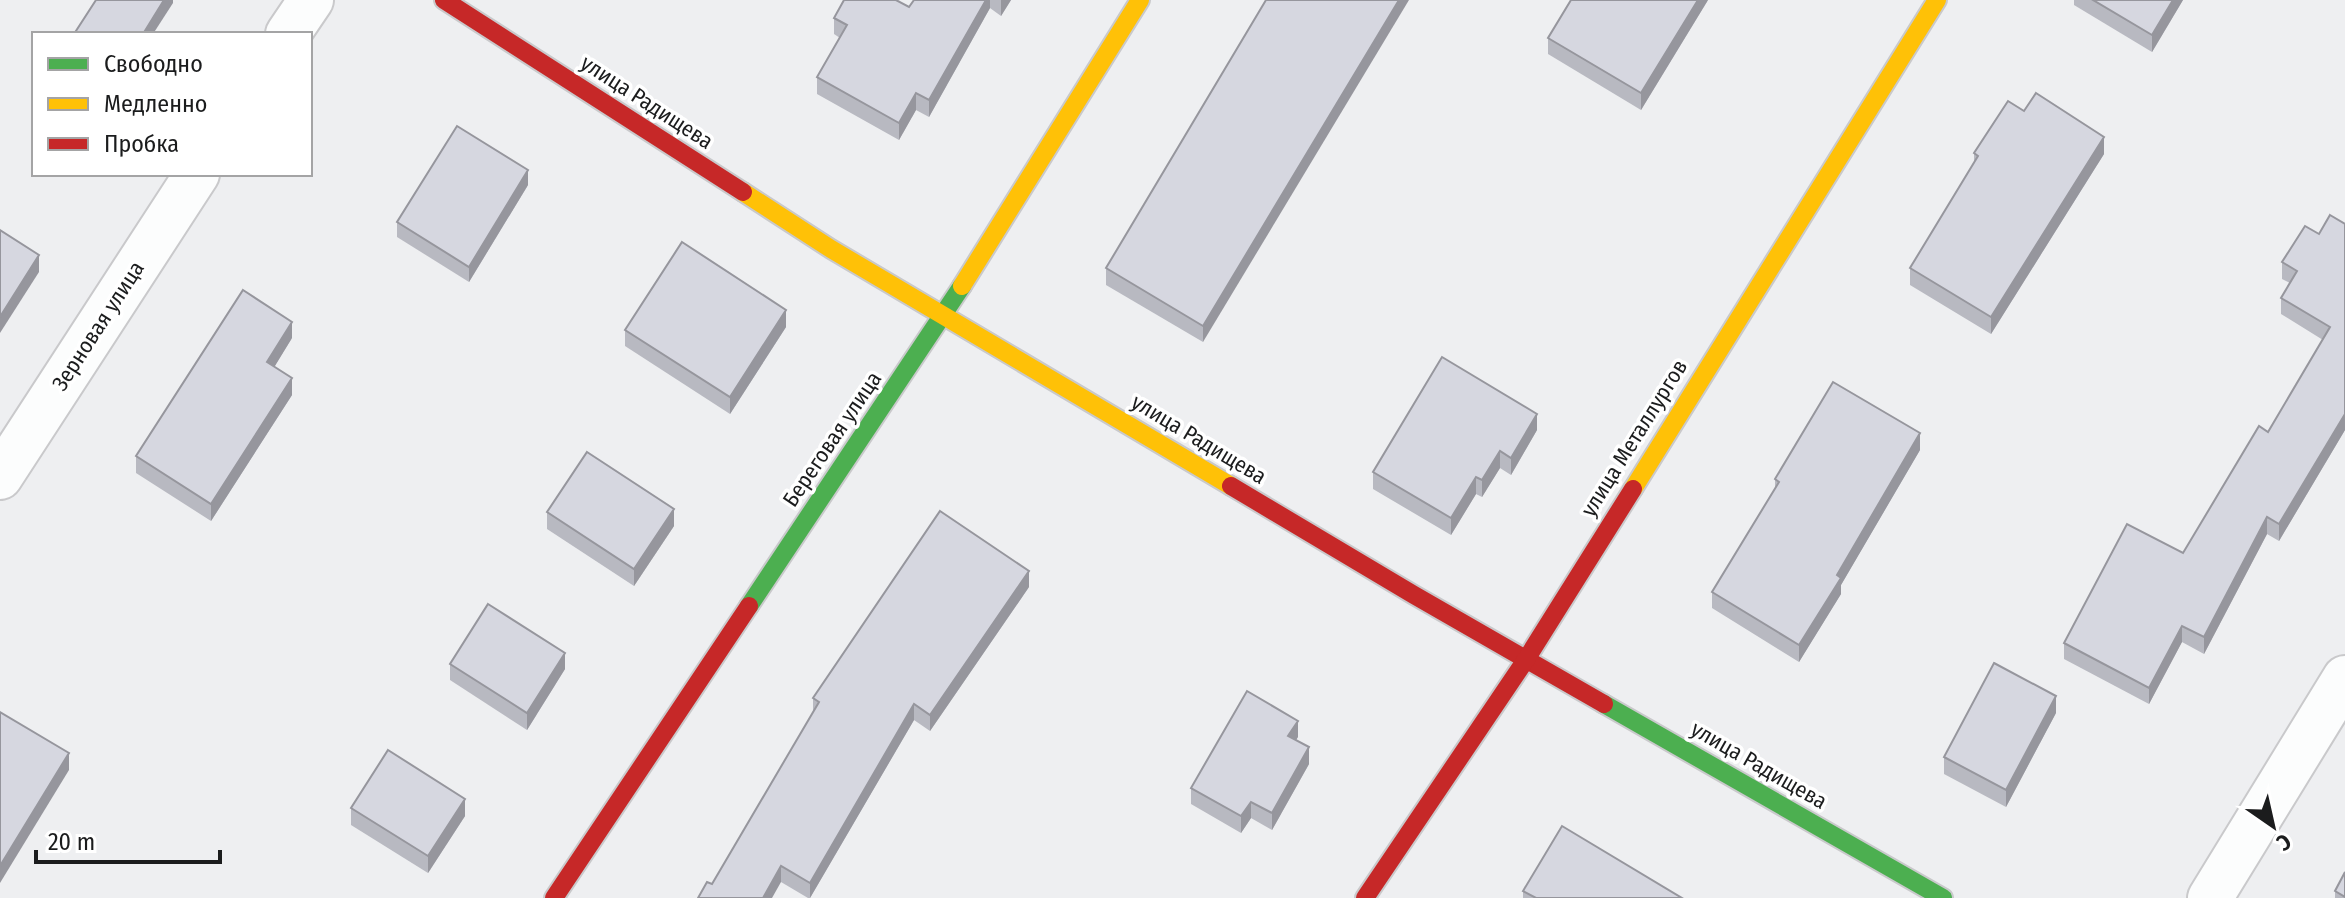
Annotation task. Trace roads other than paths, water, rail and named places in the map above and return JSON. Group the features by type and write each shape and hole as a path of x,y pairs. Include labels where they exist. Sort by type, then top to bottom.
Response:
{"street":[{"path":"289,32 311,0"},
{"name":"улица Радищева","path":"444,0 831,249 1414,595 1943,898"},
{"name":"Береговая улица","path":"554,898 944,314 1140,0"},
{"name":"улица Металлургов","path":"1365,898 1527,658 1937,0"},
{"name":"Зерновая улица","path":"0,477 196,176"},
{"path":"2210,898 2345,678"}]}
